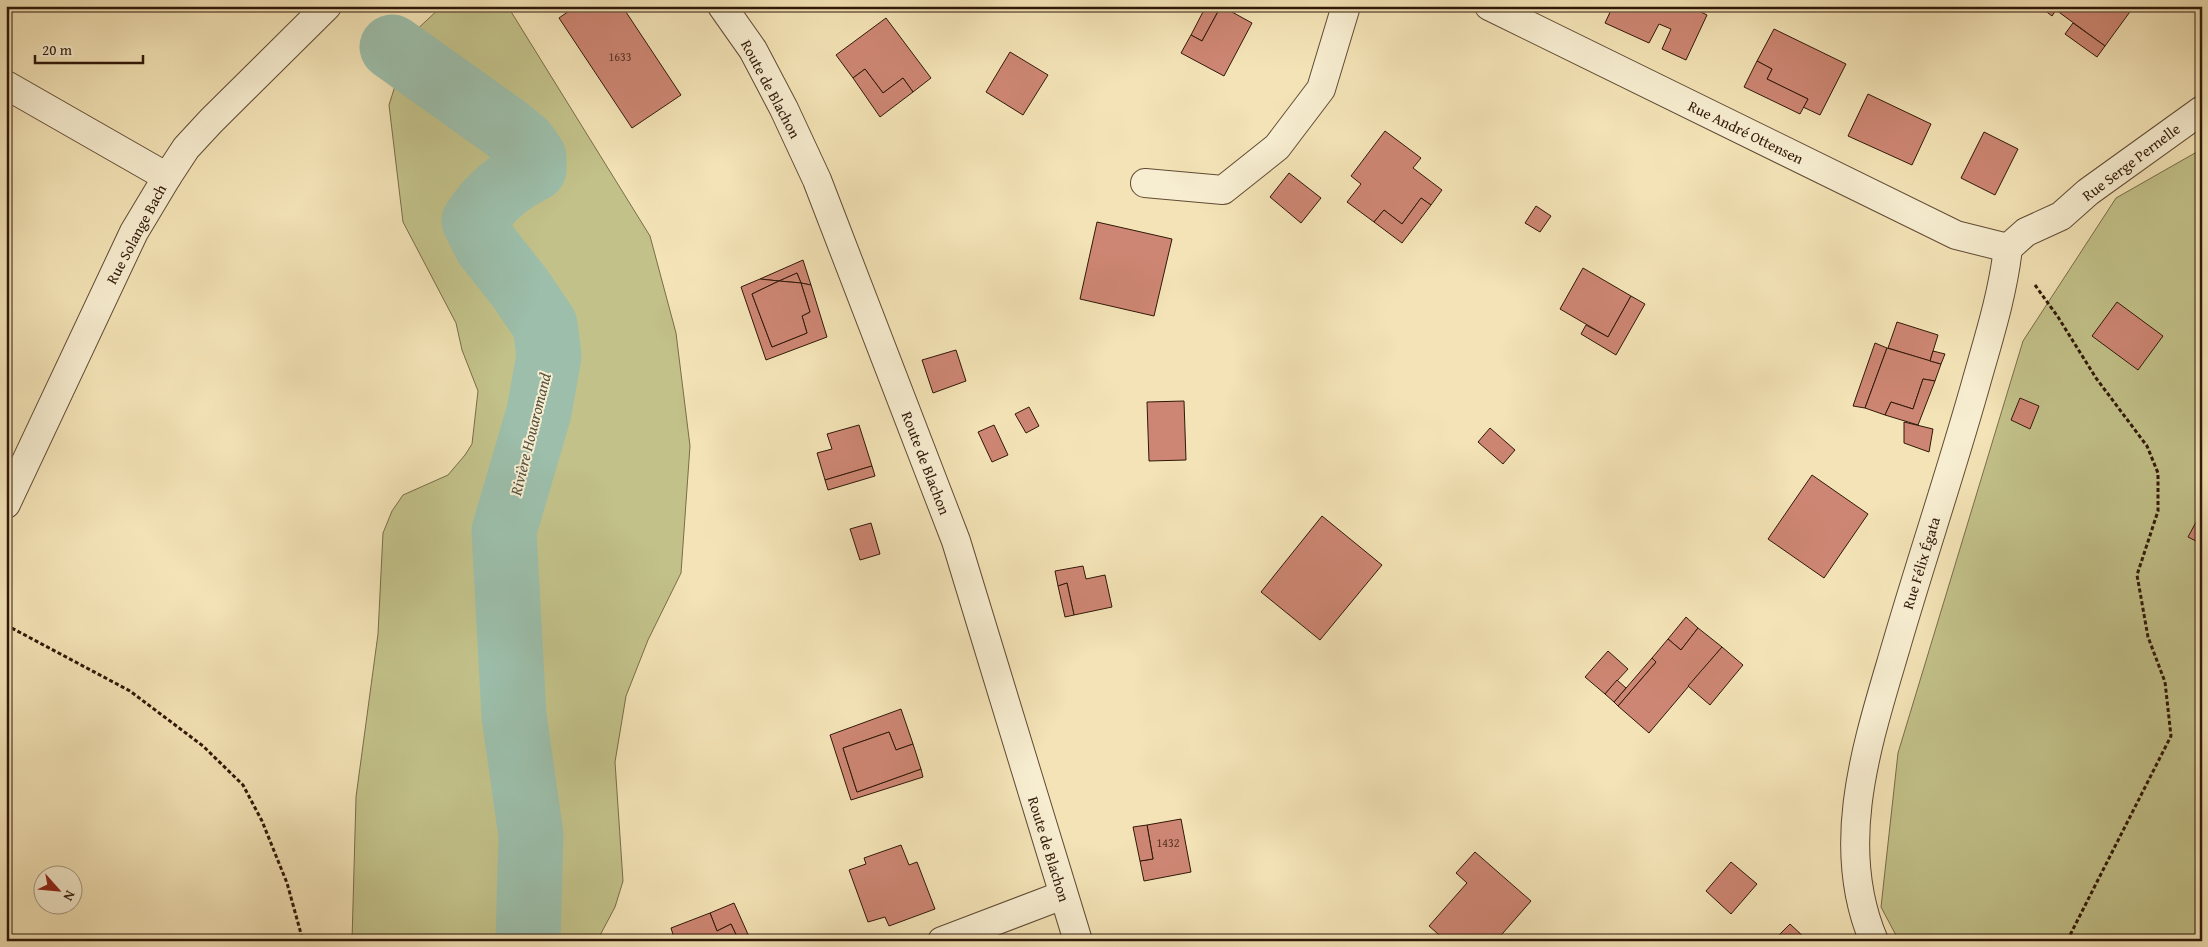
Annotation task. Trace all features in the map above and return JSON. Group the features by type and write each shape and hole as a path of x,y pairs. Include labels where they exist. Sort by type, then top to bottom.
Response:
{"street":[{"name":"Rue Solange Bach","path":"6,504 134,232 167,177 186,148 327,6"},
{"name":"Route de Blachon","path":"722,6 753,50 817,180 956,541 1078,941"},
{"path":"1145,183 1223,190 1277,147 1322,89 1346,6"},
{"name":"Rue André Ottensen","path":"1489,6 1956,235 2008,248"},
{"path":"6,85 167,177"},
{"name":"Rue Serge Pernelle","path":"2008,248 2026,232 2061,216 2088,192 2202,110"},
{"name":"Rue Félix Égata","path":"1874,941 1859,895 1856,867 1855,835 1862,773 1878,705 1969,409 1997,309 2004,281 2008,248"},
{"path":"942,941 1063,895"}],"path":[{"path":"2008,248 2058,317 2096,378 2147,446 2158,473 2158,512 2137,575 2148,637 2165,682 2171,736 2066,941"},
{"path":"6,625 130,691 203,746 243,785 262,820 287,883 303,941"}],"shaded area":[{"path":"442,6 489,6 510,10 650,236 676,333 690,446 681,573 648,640 626,696 615,762 623,881 615,907 597,941 352,941 356,797 378,634 383,533 392,511 403,495 448,475 465,455 472,444 478,391 462,350 456,323 403,222 389,105 411,35"},
{"path":"2202,149 2202,941 1899,941 1881,907 1898,753 2023,341 2116,198"}],"building":[{"path":"576,6 622,6 681,95 632,128 559,18"},
{"path":"1206,6 1221,6 1202,41 1191,35"},
{"path":"1221,6 1252,23 1224,76 1181,53 1191,35 1202,41"},
{"path":"1613,6 1689,6 1707,15 1686,60 1662,49 1671,29 1659,24 1649,43 1605,23"},
{"path":"2039,6 2127,6 2132,9 2105,46 2056,10 2052,16"},
{"path":"886,18 931,78 913,92 903,78 883,93 865,69 853,78 836,55"},
{"path":"2073,23 2105,46 2097,57 2065,34"},
{"path":"1774,29 1846,64 1820,115 1803,107 1808,99 1767,79 1772,69 1757,61"},
{"path":"1010,52 1048,75 1023,115 986,92"},
{"path":"1757,61 1772,69 1767,79 1808,99 1800,114 1744,87"},
{"path":"865,69 883,93 903,78 913,92 880,117 853,78"},
{"path":"1868,94 1931,124 1912,165 1848,136"},
{"path":"1385,131 1421,158 1413,168 1442,190 1431,205 1421,198 1402,224 1384,210 1374,222 1347,202 1361,184 1351,176"},
{"path":"1984,132 2018,149 1995,195 1961,178"},
{"path":"1289,173 1321,198 1301,223 1270,197"},
{"path":"1421,198 1431,205 1402,243 1374,222 1384,210 1402,224"},
{"path":"1536,206 1551,216 1540,232 1525,223"},
{"path":"1097,222 1172,239 1154,316 1080,299"},
{"path":"803,260 811,285 801,283 797,273 779,281 760,279"},
{"path":"1583,268 1631,296 1608,337 1560,309"},
{"path":"797,273 801,283 779,281"},
{"path":"760,279 779,281 752,294 772,347 807,333 802,316 810,312 801,283 811,285 827,337 766,360 741,287"},
{"path":"779,281 801,283 810,312 802,316 807,333 772,347 752,294"},
{"path":"1631,296 1645,304 1616,355 1581,334 1586,325 1608,337"},
{"path":"2117,302 2163,336 2138,370 2092,336"},
{"path":"1897,322 1938,335 1930,361 1888,348"},
{"path":"1875,343 1887,348 1865,408 1853,406"},
{"path":"1887,348 1941,364 1935,381 1923,379 1913,409 1891,402 1885,415 1865,408"},
{"path":"956,350 966,381 933,393 922,360"},
{"path":"1933,351 1945,354 1941,364 1930,361"},
{"path":"1923,379 1935,381 1918,425 1885,415 1891,402 1913,409"},
{"path":"2020,398 2039,406 2030,429 2011,420"},
{"path":"1184,401 1186,460 1149,461 1147,402"},
{"path":"1029,407 1039,426 1026,433 1015,414"},
{"path":"1904,422 1933,429 1929,452 1904,443"},
{"path":"859,425 872,466 825,480 817,453 832,449 827,434"},
{"path":"994,425 1008,455 992,462 978,432"},
{"path":"1490,428 1515,450 1503,464 1478,442"},
{"path":"872,466 875,476 828,490 825,480"},
{"path":"1812,475 1868,514 1824,578 1768,539"},
{"path":"2202,511 2202,544 2188,537"},
{"path":"1322,516 1382,565 1320,640 1261,592"},
{"path":"871,523 880,554 860,560 850,529"},
{"path":"1083,566 1086,579 1105,575 1112,607 1074,615 1067,583 1058,586 1055,571"},
{"path":"1067,583 1074,615 1065,617 1058,586"},
{"path":"1686,617 1698,628 1681,650 1668,639"},
{"path":"1698,628 1722,647 1649,733 1618,706 1656,662 1652,658 1668,639 1681,650"},
{"path":"1722,647 1743,665 1710,705 1688,686"},
{"path":"1608,651 1628,669 1605,694 1585,677"},
{"path":"1652,658 1656,662 1618,706 1614,702"},
{"path":"1617,680 1626,688 1614,702 1605,694"},
{"path":"901,709 913,744 896,750 889,732 843,748 857,792 921,769 923,777 851,800 830,735"},
{"path":"889,732 896,750 913,744 921,769 857,792 843,748"},
{"path":"1181,819 1191,872 1144,881 1140,861 1153,859 1147,825"},
{"path":"1147,825 1153,859 1140,861 1133,827"},
{"path":"901,845 909,865 917,862 935,909 889,926 885,917 868,922 849,870 866,864 864,858"},
{"path":"1475,852 1531,901 1496,941 1446,941 1429,926 1467,883 1456,873"},
{"path":"1731,862 1757,884 1731,914 1706,891"},
{"path":"734,903 751,941 739,941 731,924 717,931 710,913"},
{"path":"710,913 717,931 731,924 739,941 675,941 671,928"},
{"path":"1790,924 1805,938 1802,941 1779,941 1776,938"}],"waterway":[{"name":"Rivière Houaromand","path":"392,47 507,129 525,144 534,157 534,169 500,191 474,221 486,245 520,288 545,325 549,356 539,412 504,531 514,716 531,835 528,941"}]}
